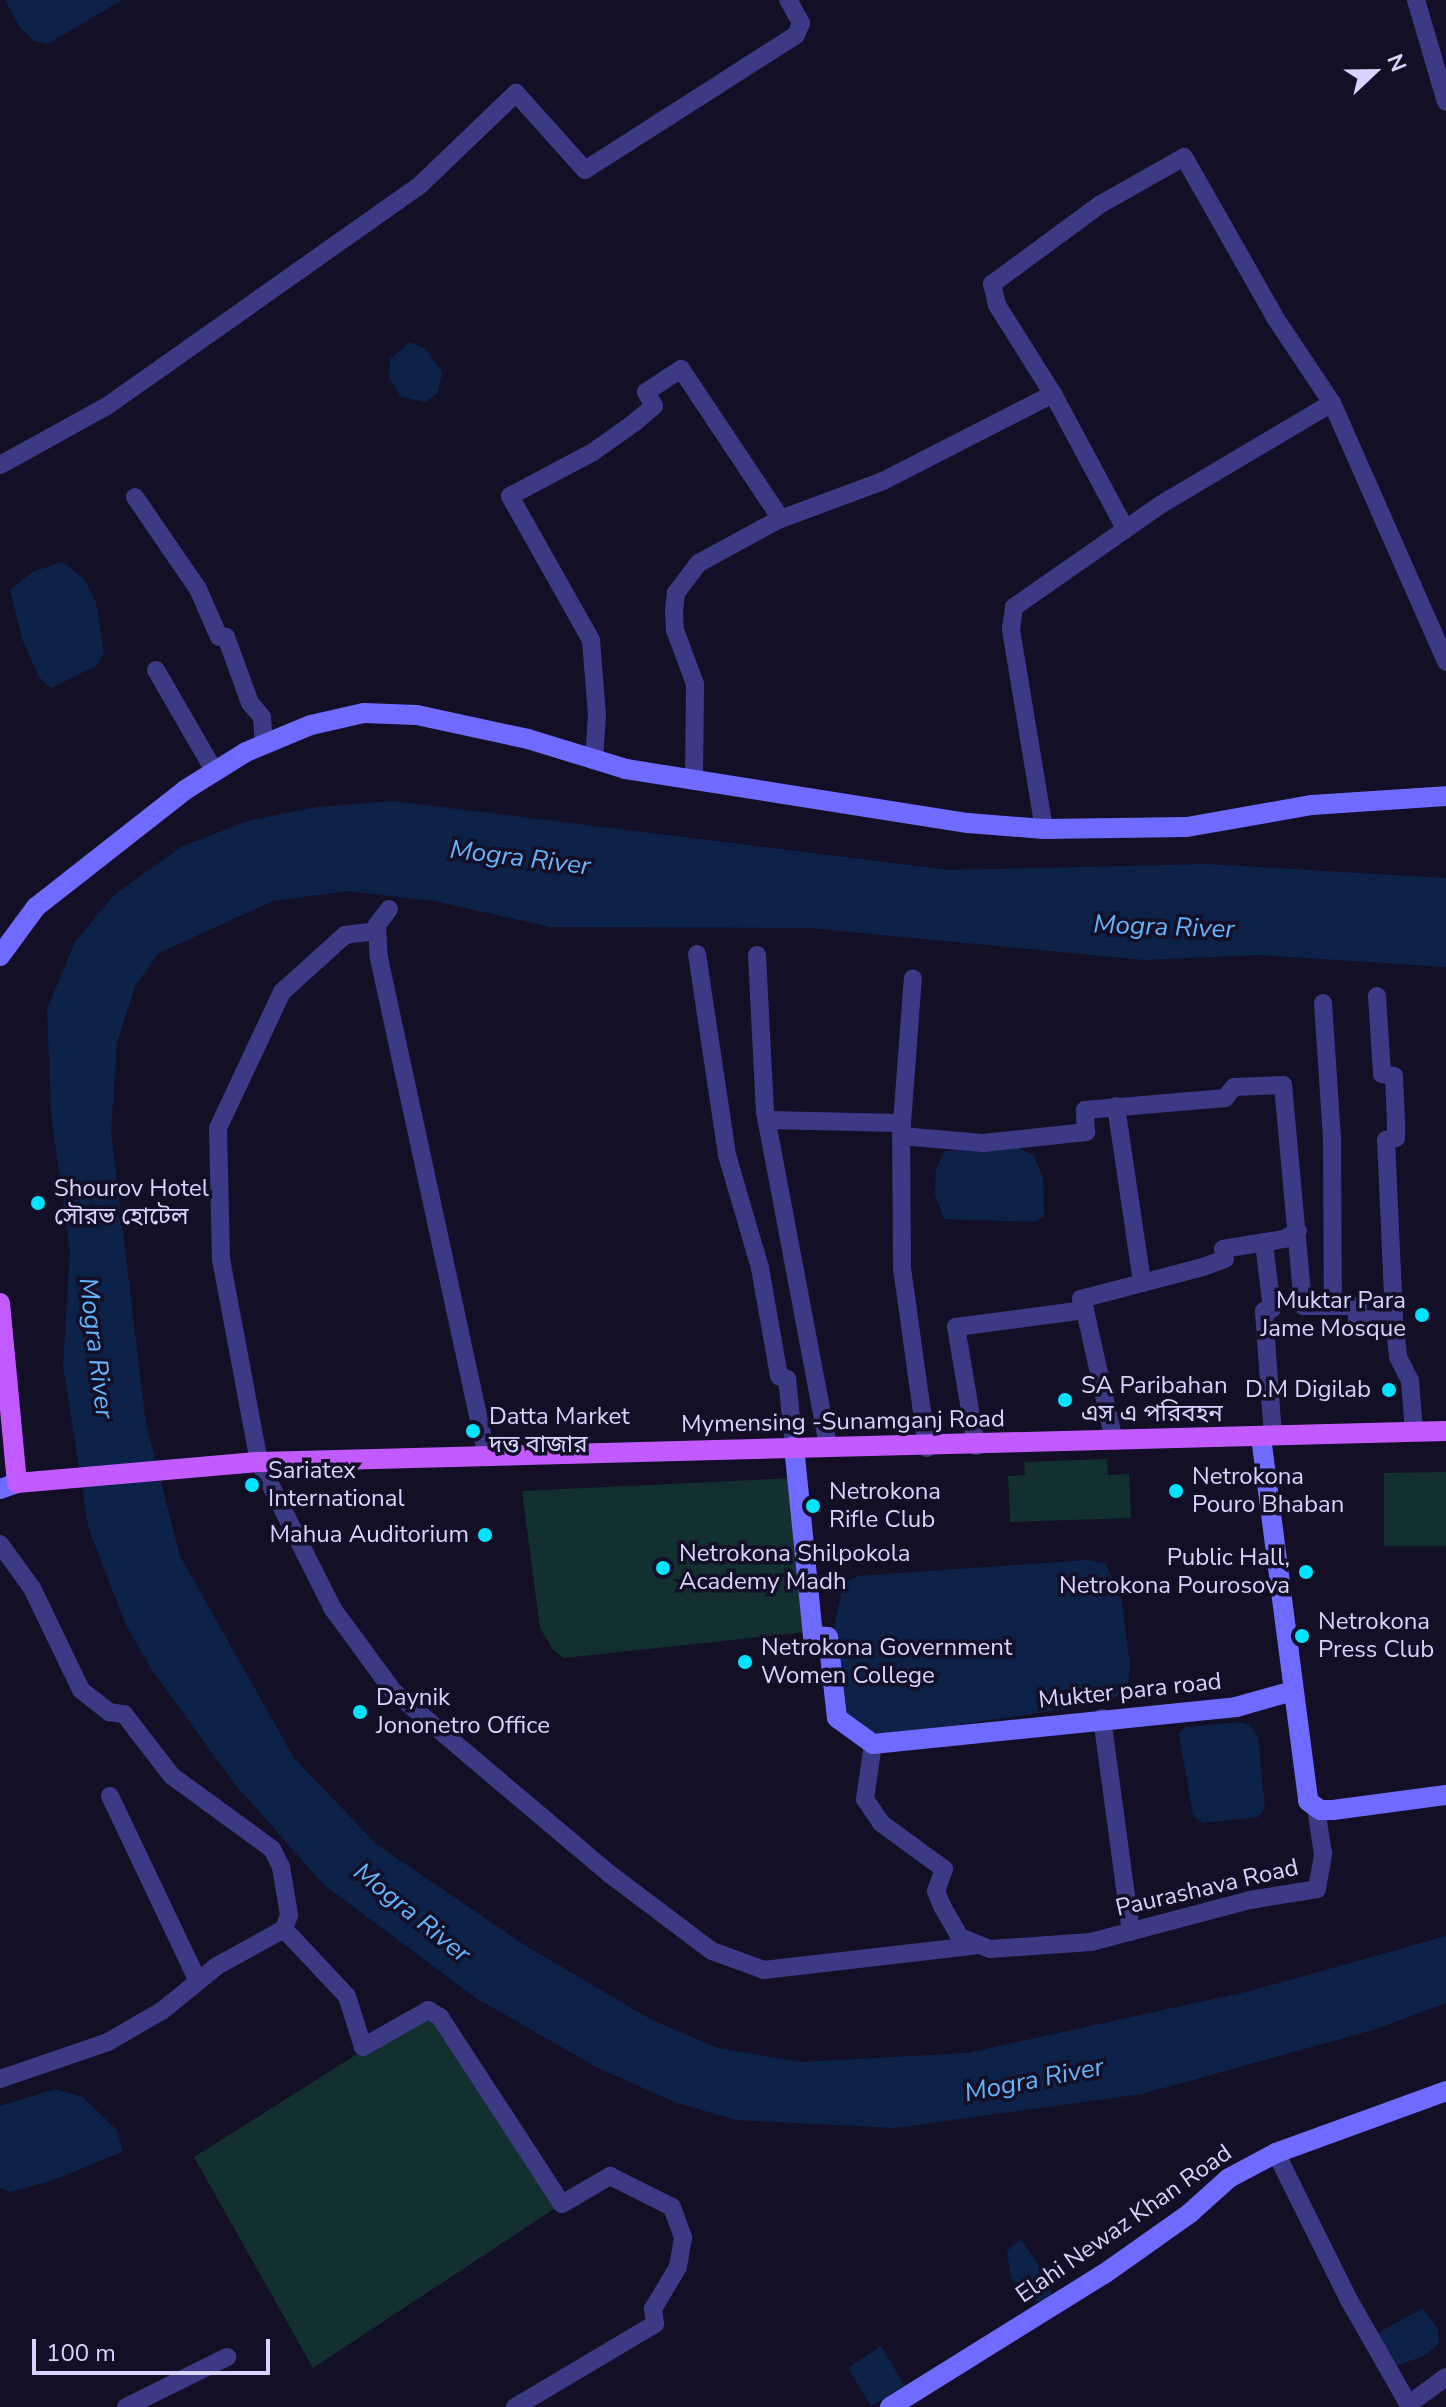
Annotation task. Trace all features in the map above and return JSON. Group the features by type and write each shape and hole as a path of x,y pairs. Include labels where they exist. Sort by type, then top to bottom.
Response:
{"main road":[{"path":"0,1303 9,1486"},
{"name":"Mymensing -Sunamganj Road","path":"9,1486 250,1463 828,1444 927,1448 1446,1431"}],"street":[{"path":"0,465 107,406 418,187 516,93 585,170 796,35 801,23 788,0"},
{"path":"1416,0 1446,102"},
{"path":"1125,528 1053,394 997,305 992,284 1101,204 1184,157 1276,319 1332,403 1446,662"},
{"path":"594,760 597,715 591,640 510,496 593,452 635,422 654,406 646,392 681,369 781,519"},
{"path":"694,781 695,684 675,630 676,593 699,563 781,519 883,481 1053,394"},
{"path":"1044,829 1010,618 1014,607 1033,590 1125,528 1332,403"},
{"path":"135,497 198,589 219,637 226,637 250,703 262,717 264,744"},
{"path":"156,670 215,772"},
{"path":"0,956 36,907 112,842 215,772 264,744 311,725 364,713 417,715 594,760 694,781 938,819 1044,829 1187,827 1312,805 1446,796"},
{"path":"389,909 377,931 407,1103 487,1457"},
{"name":"Paurashava Road","path":"377,931 345,935 282,992 218,1128 221,1259 250,1463 333,1609 393,1691 611,1875 712,1951 764,1970 973,1946 1026,1947 1091,1942 1250,1900 1317,1889 1323,1854 1316,1808 1308,1801 1293,1691 1267,1437"},
{"path":"697,954 727,1155 760,1268 779,1376 787,1379 813,1636 828,1637 837,1718 873,1744 865,1799 881,1823 944,1869 936,1891 960,1937 973,1946"},
{"path":"757,955 767,1120 828,1444"},
{"path":"913,978 901,1129 903,1279 927,1448"},
{"path":"1377,996 1382,1074 1394,1076 1396,1138 1386,1140 1394,1318 1398,1357 1410,1381 1414,1431"},
{"path":"1323,1003 1332,1138 1333,1305"},
{"path":"767,1120 901,1129 983,1143 1086,1132 1085,1110 1225,1098 1234,1087 1283,1085 1303,1306 1358,1306 1357,1320 1394,1318"},
{"path":"1116,1106 1142,1283"},
{"path":"1114,1441 1081,1299 1225,1259 1223,1249 1264,1243 1298,1231"},
{"path":"1264,1243 1272,1309 1264,1311 1267,1437"},
{"path":"976,1446 956,1327 1085,1310"},
{"path":"0,1544 32,1588 81,1690 109,1712 124,1714 172,1776 272,1849 287,1898 284,1929 347,1996 363,2047 428,2010 440,2017 562,2204 610,2176 672,2207 683,2238 678,2267 653,2309 655,2324 515,2407"},
{"name":"Mukter para road","path":"873,1744 1102,1718 1236,1707 1293,1691"},
{"path":"1102,1718 1131,1932"},
{"path":"1316,1808 1446,1795"},
{"path":"110,1796 198,1981"},
{"path":"0,2079 108,2042 163,2010 198,1981 284,1929"},
{"name":"Elahi Newaz Khan Road","path":"890,2407 1059,2303 1190,2213 1229,2178 1276,2153 1446,2091"},
{"path":"1276,2153 1409,2406 1446,2377"},
{"path":"126,2407 227,2357"}],"green space":[{"path":"1107,1459 1108,1475 1129,1474 1131,1518 1010,1522 1008,1476 1025,1475 1024,1462"},
{"path":"1446,1472 1446,1546 1384,1546 1384,1473"},
{"path":"794,1478 806,1632 564,1658 554,1651 540,1628 522,1491"},
{"path":"429,2014 557,2207 313,2368 194,2157 408,2022"}],"water":[{"path":"5,0 122,0 48,44 34,41 19,26"},
{"path":"410,342 426,349 442,372 438,393 425,402 401,397 389,377 390,359"},
{"path":"62,562 84,579 96,602 104,653 96,666 51,688 39,677 22,639 10,590 32,572"},
{"name":"Mogra River","path":"392,801 949,870 1207,864 1446,878 1446,967 1260,955 1144,960 809,928 550,927 434,901 347,891 273,901 159,953 135,986 117,1043 111,1132 146,1424 180,1556 294,1758 376,1844 526,1946 652,2020 718,2048 800,2062 967,2053 1250,1991 1446,1936 1446,2003 1376,2029 1142,2094 895,2128 736,2120 677,2103 598,2068 476,1998 324,1885 234,1783 152,1670 127,1627 89,1530 63,1366 70,1252 51,1113 47,1009 75,942 114,895 181,847 250,820 318,807"},
{"path":"1018,1147 1034,1156 1043,1178 1044,1216 1035,1222 944,1219 935,1194 936,1169 945,1151"},
{"path":"1087,1560 1105,1563 1121,1595 1130,1666 1128,1684 1116,1697 1080,1707 901,1733 868,1733 844,1714 833,1672 835,1621 844,1582 859,1576"},
{"path":"1239,1722 1250,1725 1258,1737 1265,1808 1258,1817 1203,1823 1193,1815 1179,1734 1186,1727"},
{"path":"55,2089 83,2097 118,2131 122,2152 51,2181 10,2192 0,2188 0,2106"},
{"path":"1021,2239 1050,2282 1051,2295 1043,2302 1027,2298 1011,2278 1007,2251"},
{"path":"1423,2308 1438,2329 1439,2344 1424,2356 1395,2366 1376,2334"},
{"path":"881,2346 905,2386 871,2406 848,2368"}],"place":[{"name":"Shourov Hotel সৌরভ হোটেল","path":"38,1203"},
{"name":"Muktar Para Jame Mosque","path":"1422,1315"},
{"name":"D.M Digilab","path":"1389,1390"},
{"name":"SA Paribahan এস এ পরিবহন","path":"1065,1400"},
{"name":"Datta Market দত্ত বাজার","path":"473,1431"},
{"name":"Sariatex International","path":"252,1485"},
{"name":"Netrokona Pouro Bhaban","path":"1176,1491"},
{"name":"Netrokona Rifle Club","path":"813,1506"},
{"name":"Mahua Auditorium","path":"485,1535"},
{"name":"Netrokona Shilpokola Academy Madh","path":"663,1568"},
{"name":"Public Hall, Netrokona Pourosova","path":"1306,1572"},
{"name":"Netrokona Press Club","path":"1302,1636"},
{"name":"Netrokona Government Women College","path":"745,1662"},
{"name":"Daynik Jononetro Office","path":"360,1712"}]}
